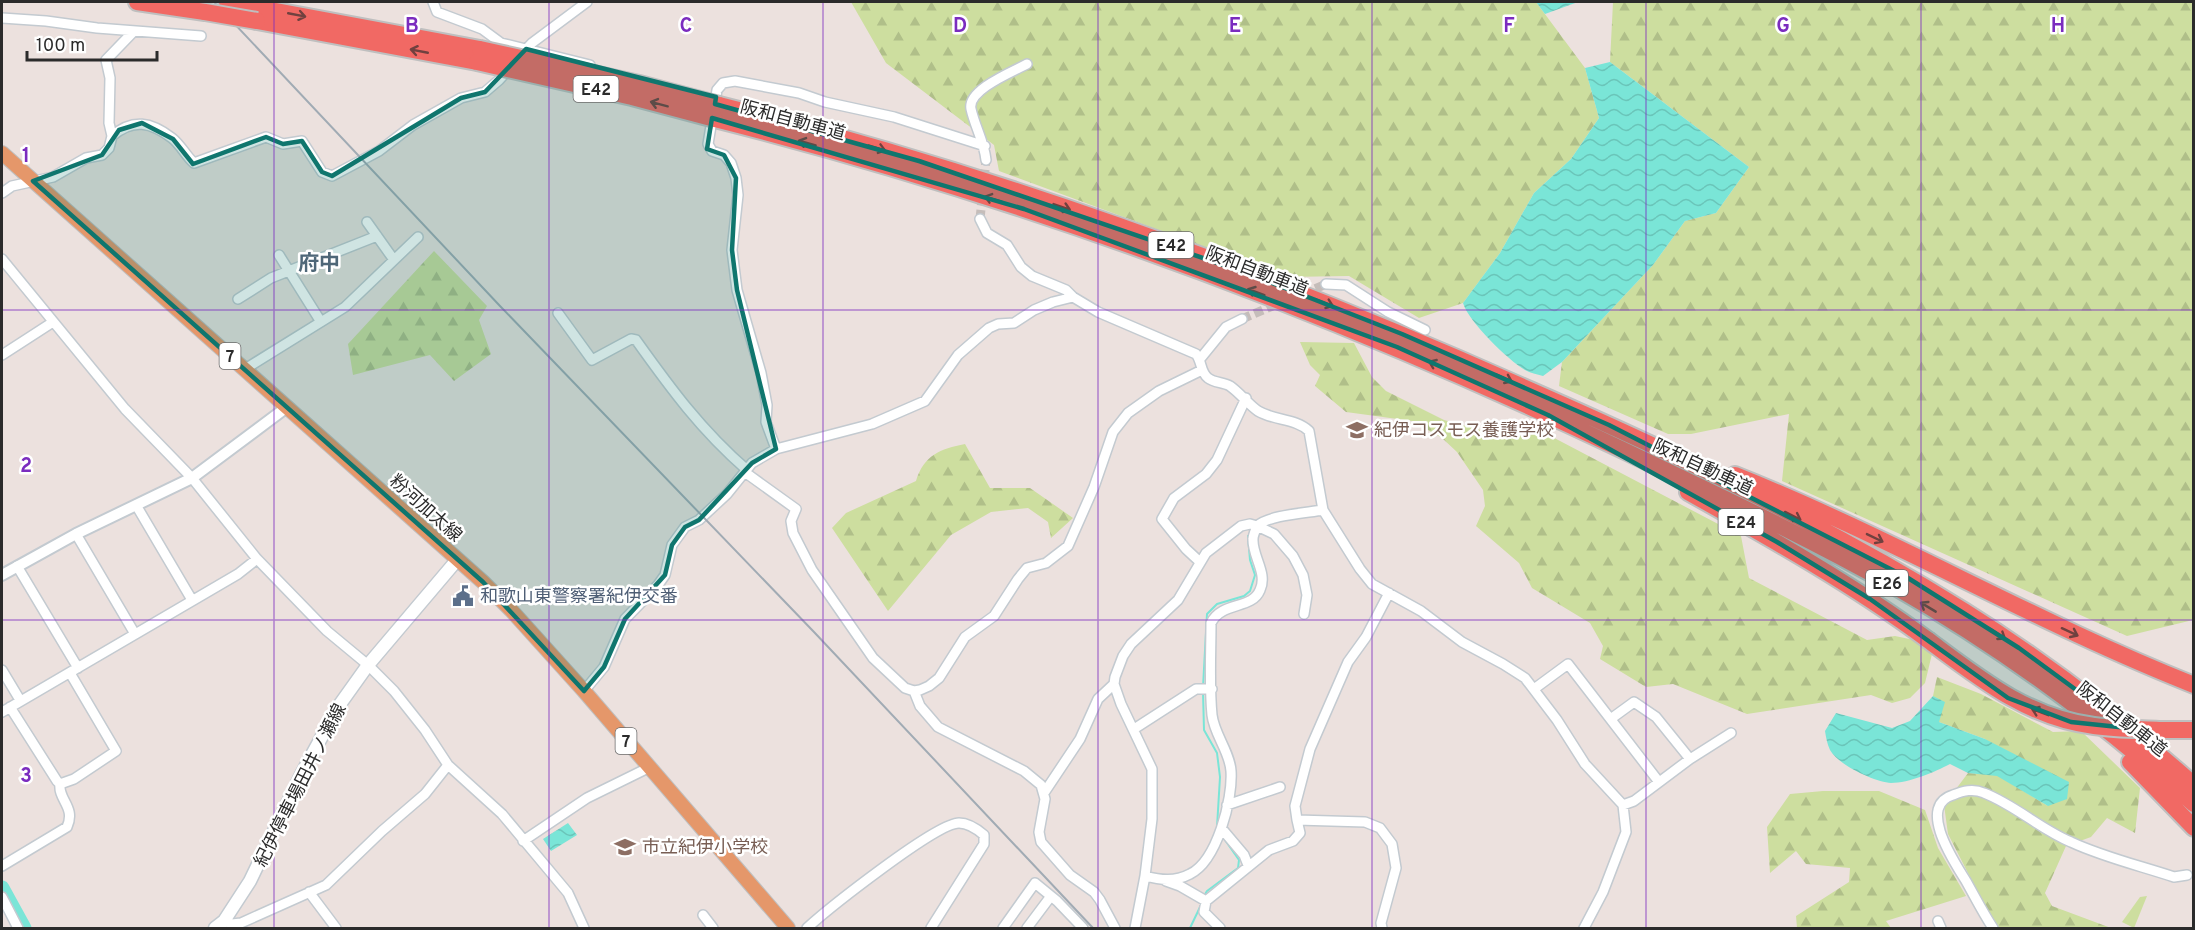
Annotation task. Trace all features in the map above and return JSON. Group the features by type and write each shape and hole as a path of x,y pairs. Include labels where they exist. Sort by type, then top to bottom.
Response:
{"highway":[{"name":"阪和自動車道","path":"136,2 639,84 717,107 811,128 919,161 1023,194 1210,260 1402,334 1609,425 1751,494 1908,578 2019,648 2069,683 2155,750 2193,783"},
{"name":"阪和自動車道","path":"233,3 478,56"},
{"name":"阪和自動車道","path":"717,107 804,142 906,172 1145,250 1397,347 1548,415 1792,531 1897,588 1953,622 2053,690 2106,729 2193,804"},
{"name":"E24","path":"1548,415 1777,542 1870,599 1985,682 2030,708 2071,722 2094,726 2193,730"},
{"name":"E24","path":"1609,425 1816,510 2130,660 2193,686"},
{"path":"1953,622 2058,699 2100,733 2145,776 2193,828"}],"main road":[{"name":"粉河加太線","path":"2,153 246,369 512,610 785,927"},
{"name":"紀伊停車場田井ノ瀬線","path":"220,925 250,882 302,773 338,707 368,666 457,560"}],"street":[{"path":"433,2 437,12 482,29 501,43 717,107"},
{"path":"112,136 129,125 142,123 173,139 194,163 266,137 283,144 302,141 322,172 333,176 379,151 413,125 461,98 485,92 500,80 526,49 587,2"},
{"path":"2,18 134,32 201,36"},
{"path":"2,193 12,186 53,177 86,158 102,155 109,148 112,136 109,123 111,102 110,78 106,60 134,32"},
{"path":"986,160 985,146 970,107 972,98 981,90 1027,64"},
{"path":"776,449 766,422 767,405 761,373 746,327 736,280 732,250 738,195 736,178 731,163 724,155 712,151 708,144 717,107 717,90 723,83 735,81 799,93 825,102 894,117 985,146"},
{"path":"980,219 987,233 1007,245 1021,267 1032,276 1066,290 1073,297 1098,312 1196,354 1208,378 1228,385 1258,410 1276,419 1302,424 1309,431 1323,510 1359,569 1372,584 1421,610 1462,642 1525,678 1557,720 1585,764 1623,805 1626,832 1603,892 1584,928"},
{"path":"367,222 394,260"},
{"path":"238,299 271,278 377,236"},
{"path":"246,369 345,307 418,237"},
{"path":"279,255 321,322"},
{"path":"2,259 125,409 192,478 257,559 327,631 394,691 448,765 502,814 568,892 585,928"},
{"path":"1326,284 1346,285 1388,312 1425,330"},
{"path":"584,691 604,667 625,619 665,575 672,545 685,527 699,520 752,463 776,449 872,424 925,401 958,355 989,328 998,324 1014,323 1034,310 1073,297"},
{"path":"558,313 592,360 631,339 636,339 676,396 705,431 747,471 796,509 791,521 793,533 812,570 873,658 905,688 914,691 929,686 939,678 965,637 994,616 1027,568 1046,563 1068,546 1094,487 1113,432 1128,413 1159,391 1202,370"},
{"path":"1200,358 1226,327 1242,319"},
{"path":"2,355 53,322"},
{"path":"1200,562 1186,549 1162,519 1174,498 1206,474 1217,460 1246,398"},
{"path":"3,572 192,478 287,407"},
{"path":"136,505 192,600"},
{"path":"1165,881 1191,874 1212,851 1222,829 1227,805 1231,770 1212,717 1211,623 1221,610 1252,600 1260,590 1262,573 1252,539 1257,526 1263,520 1273,517 1323,510"},
{"path":"1044,793 1080,739 1098,699 1114,684 1123,656 1131,644 1178,600 1206,553 1241,526 1250,524 1274,534 1293,556 1304,575 1307,595 1304,614"},
{"path":"76,534 135,634"},
{"path":"2,866 67,827 70,811 60,789 60,783 6,709 238,574 257,559"},
{"path":"17,566 116,751 75,779 60,783"},
{"path":"1220,928 1204,912 1206,901 1248,865 1269,850 1293,841 1300,833 1295,806 1310,749 1348,662 1366,637 1389,593"},
{"path":"1534,689 1568,663 1659,782"},
{"path":"2,670 20,700"},
{"path":"1114,684 1152,769 1152,819 1145,876 1135,928"},
{"path":"1134,729 1196,689 1212,689"},
{"path":"914,691 920,706 938,727 1024,771 1041,785 1045,799 1039,832 1041,842 1070,874 1094,892 1115,928"},
{"path":"1612,718 1634,702 1656,717 1690,759"},
{"path":"1623,805 1634,801 1690,759 1731,734"},
{"path":"220,925 241,923 326,885 382,831 425,794 448,765"},
{"path":"524,840 587,798 648,768"},
{"path":"1227,805 1280,787"},
{"path":"1993,928 1946,848 1938,822 1937,812 1947,796 1967,790 1981,791 1998,799 2076,844 2174,877 2187,875"},
{"path":"1297,820 1365,822 1380,828 1392,844 1396,868 1381,923 1382,928"},
{"path":"807,928 835,903 946,827 959,823 973,826 984,835 984,844 931,928"},
{"path":"1222,829 1244,855 1248,865"},
{"path":"1145,876 1179,886 1206,901"},
{"path":"1004,928 1035,883 1083,928"},
{"path":"309,892 336,928"},
{"path":"1027,928 1051,896"},
{"path":"2,897 18,928"},
{"path":"703,915 713,928"}],"highlighted area":[{"path":"526,49 716,97 715,104 919,161 1244,272 1402,334 1609,425 1908,578 2019,648 2128,728 2071,722 2008,698 1870,599 1777,542 1548,415 1397,347 1024,209 712,118 707,149 724,155 736,178 732,250 737,290 776,449 752,463 699,520 685,527 672,545 665,575 625,619 604,667 584,691 483,582 33,181 102,155 119,130 142,123 173,139 193,164 266,137 283,144 302,141 322,172 332,176 461,98 485,92"}],"green space":[{"path":"851,2 1536,2 1585,68 1599,118 1571,159 1534,193 1500,253 1463,303 1419,318 1349,276 1286,277 999,171 994,145 886,63"},
{"path":"1613,2 2193,2 2193,620 2127,636 1782,481 1789,414 1691,434 1668,434 1559,386 1562,362 1653,265 1685,221 1716,213 1749,167 1610,62"},
{"path":"434,251 487,306 479,320 491,354 454,381 430,355 353,375 348,344"},
{"path":"1300,342 1354,343 1372,377 1386,391 1444,420 1510,438 1541,431 1741,536 1749,578 1867,640 1895,636 1919,641 1932,654 1925,683 1910,698 1892,703 1871,695 1747,714 1673,684 1646,687 1600,659 1603,646 1590,623 1532,588 1519,563 1476,526 1485,506 1483,490 1457,452 1442,438 1412,421 1346,412 1315,386 1320,375 1310,365"},
{"path":"965,444 990,488 1030,488 1073,518 1051,538 1048,522 1028,508 991,512 951,535 888,611 832,528 846,513 916,481 928,459 934,455 948,448"},
{"path":"1937,677 1981,694 2053,732 2081,731 2140,788 2135,833 2107,818 2091,837 2066,846 2045,893 2052,906 2111,928 1996,928 1948,834 1944,805 1968,773 1997,775 2048,806 1985,739 1939,722 1933,696"},
{"path":"1823,791 1879,791 1925,810 1938,848 1966,896 1886,921 1891,928 1797,928 1796,916 1849,882 1850,868 1806,864 1796,851 1770,873 1767,827 1790,794"},
{"path":"2147,896 2134,928 2122,922 2140,897"}],"water":[{"path":"1536,2 1578,2 1545,14"},
{"path":"1610,62 1749,167 1716,213 1685,221 1653,265 1562,362 1543,376 1525,370 1499,349 1472,320 1463,303 1500,253 1534,193 1571,159 1599,118 1585,68"},
{"path":"1933,696 1945,702 1939,722 1985,739 2069,782 2067,799 2048,806 1997,776 1968,773 1950,764 1914,779 1898,783 1884,782 1849,767 1834,756 1830,750 1825,731 1836,713 1892,728 1910,721"},
{"path":"568,823 577,835 551,851 543,839"}],"waterway":[{"path":"1203,687 1207,614 1217,604 1244,596 1250,591 1255,575 1250,560 1248,536"},
{"path":"1203,692 1204,730 1217,753 1220,777 1217,827"},
{"path":"1204,896 1207,891 1238,868 1239,860 1223,837"},
{"path":"2,888 24,928"},
{"path":"1190,928 1201,905"}],"tunnel":[{"path":"980,219 986,160"},
{"path":"1303,294 1326,284"},
{"path":"1242,319 1282,302"}],"railway":[{"path":"214,2 500,306 814,632 1093,928"}],"place":[{"name":"紀伊コスモス養護学校","path":"1357,430"},
{"name":"和歌山東警察署紀伊交番","path":"463,596"},
{"name":"市立紀伊小学校","path":"625,847"}],"district":[{"name":"府中","path":"319,263"}]}
